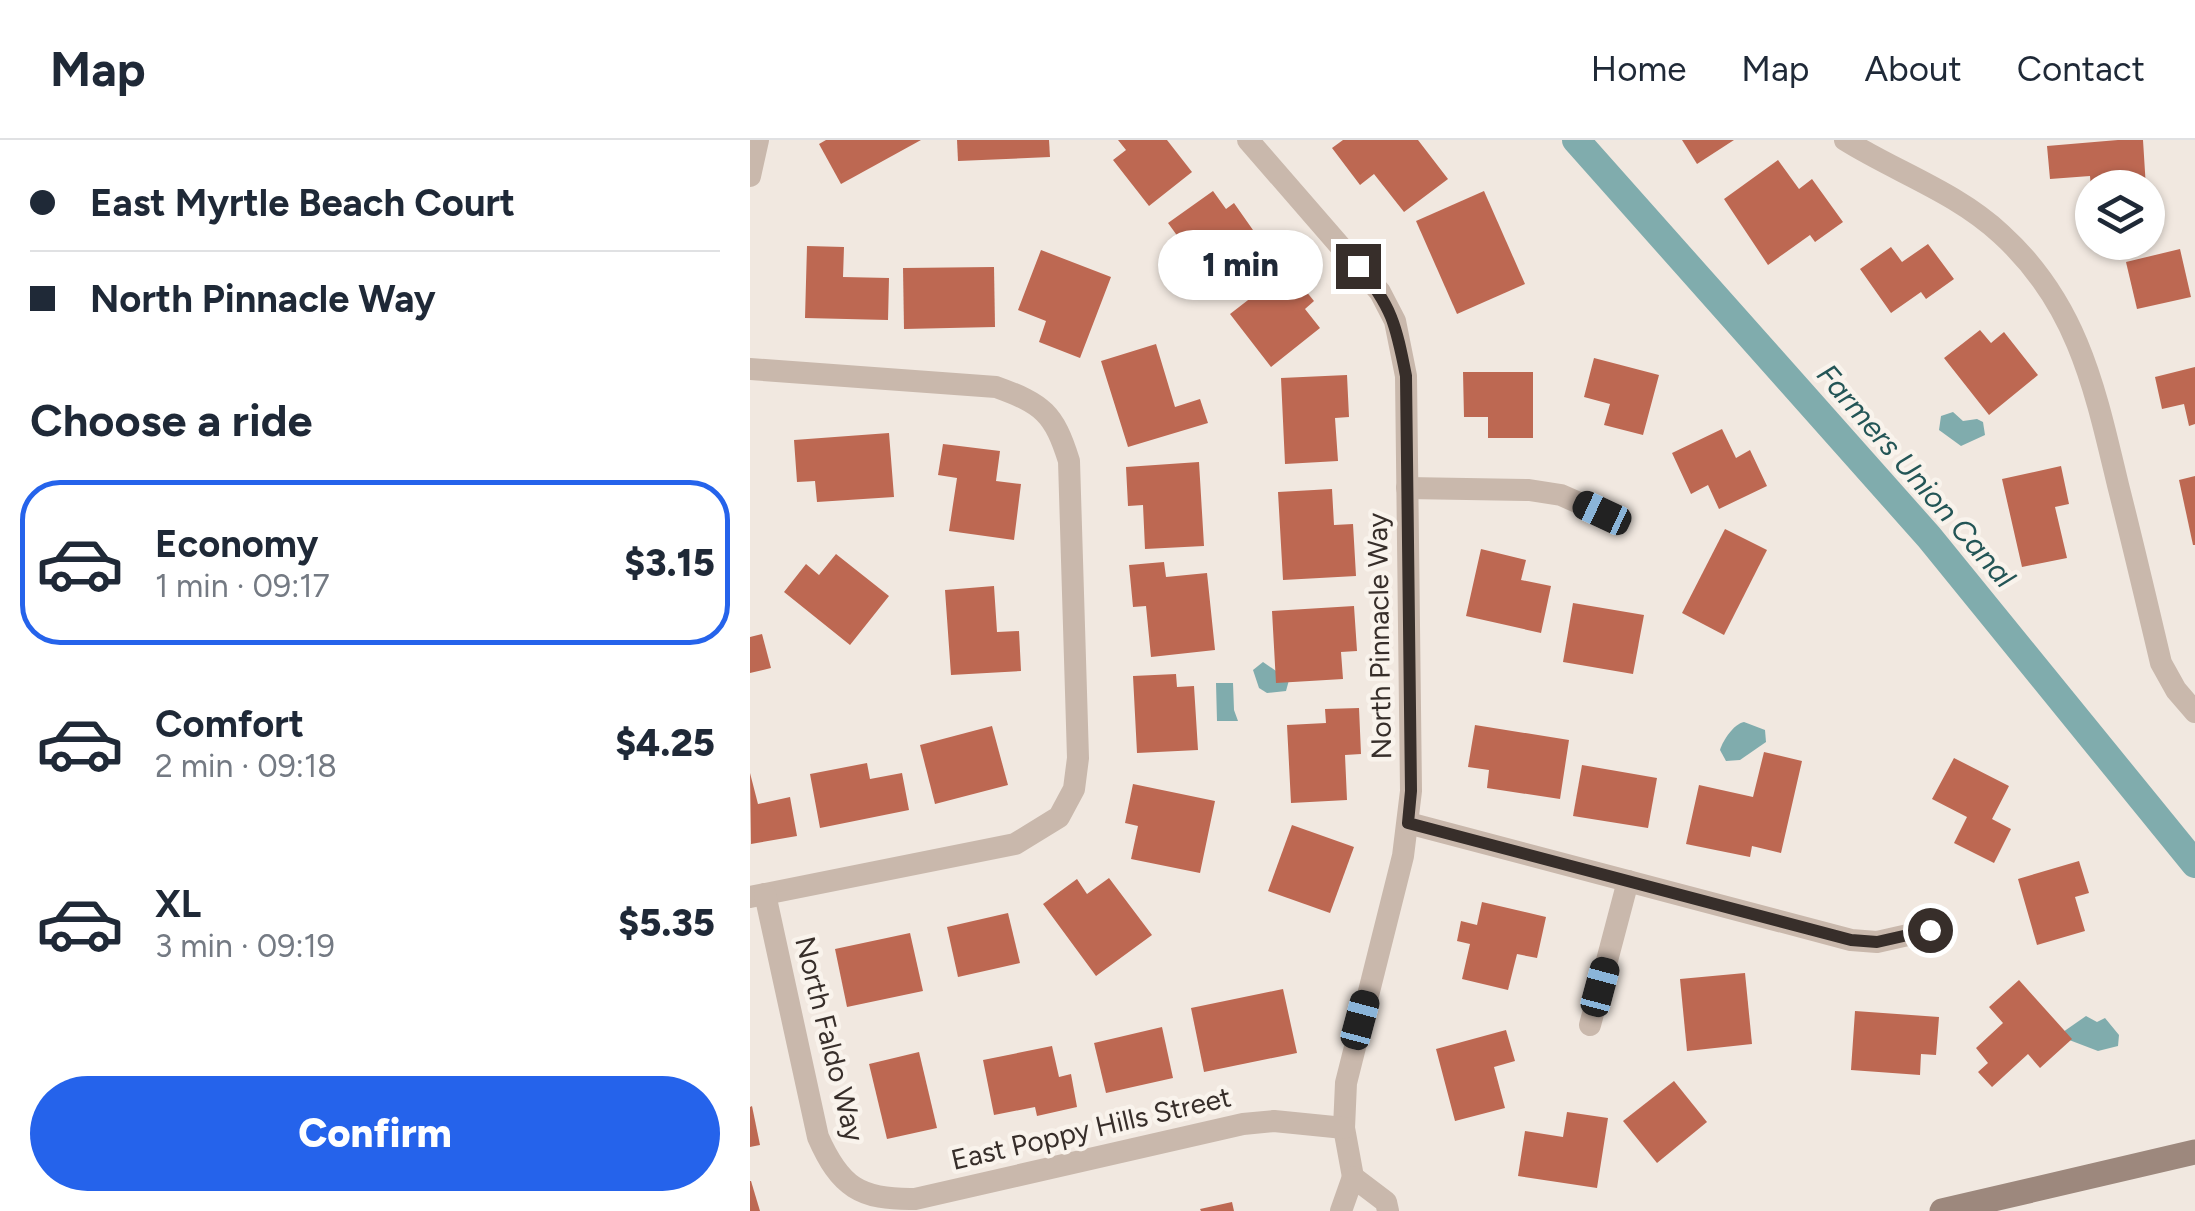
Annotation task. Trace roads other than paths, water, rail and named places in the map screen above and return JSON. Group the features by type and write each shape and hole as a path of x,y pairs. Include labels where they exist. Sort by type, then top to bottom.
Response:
{"main road":[{"path":"1942,1211 2195,1152"}],"street":[{"path":"750,176 758,140"},
{"name":"North Pinnacle Way","path":"1248,140 1380,292 1395,321 1406,376 1411,791 1403,856 1352,1052 1344,1128 1353,1178"},
{"path":"1845,140 1976,214 2024,257 2062,308 2077,336 2097,395 2161,663 2176,690 2195,712"},
{"path":"750,369 996,387 1032,400 1058,427 1069,461 1078,758 1074,790 1059,817 1014,844 758,896"},
{"path":"1408,488 1561,494 1602,513"},
{"path":"1408,823 1851,940 1877,942 1930,930"},
{"path":"1590,1025 1628,881"},
{"name":"North Faldo Way","path":"758,896 818,1137 831,1167 854,1188"},
{"name":"East Poppy Hills Street","path":"854,1188 884,1199 915,1198 1243,1124 1274,1122 1344,1128"},
{"path":"1341,1211 1353,1178 1386,1202 1388,1211"}],"water":[{"path":"1953,412 1963,421 1983,422 1985,435 1961,446 1939,430 1941,416"},
{"path":"1263,662 1289,680 1286,691 1267,693 1259,688 1253,670"},
{"path":"1216,683 1233,683 1238,721 1217,721"},
{"path":"1744,722 1765,730 1766,742 1740,760 1726,761 1721,746 1733,729"},
{"path":"2086,1016 2097,1022 2105,1018 2119,1035 2118,1046 2098,1051 2064,1038 2063,1032"}],"waterway":[{"name":"Farmers Union Canal","path":"1576,140 1929,537 2195,864"}]}
